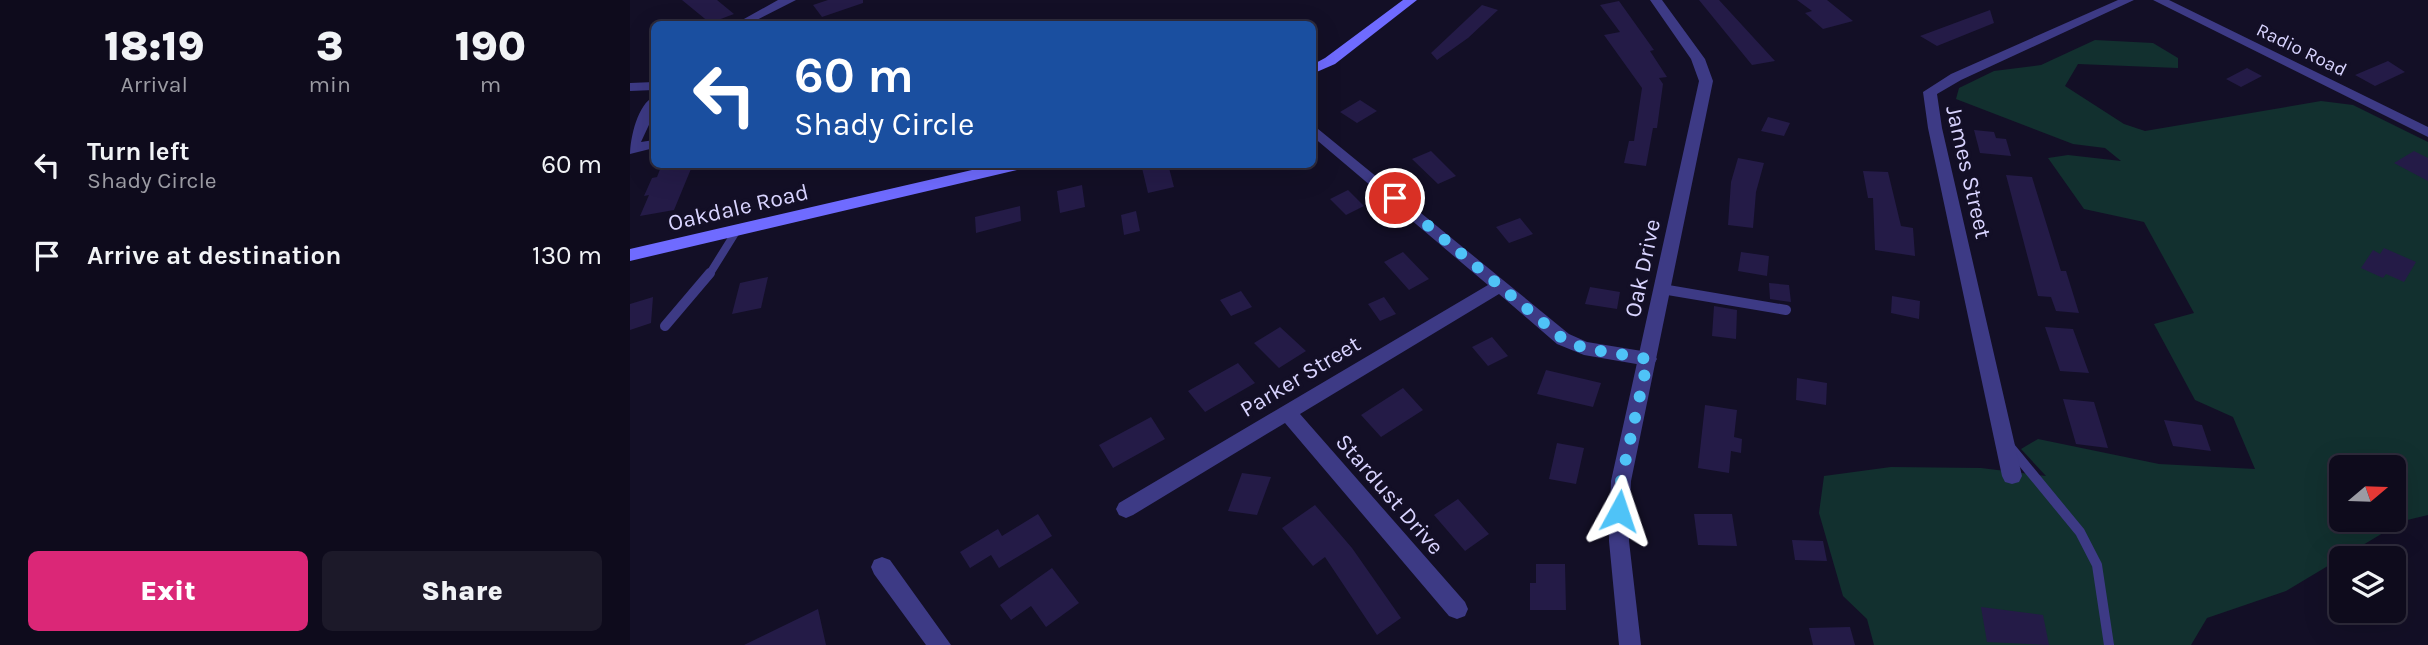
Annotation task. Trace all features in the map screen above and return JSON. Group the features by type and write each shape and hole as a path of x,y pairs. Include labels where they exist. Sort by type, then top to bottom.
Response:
{"main road":[{"path":"1316,68 1330,61 1411,0"},
{"name":"Oakdale Road","path":"630,255 1004,168"}],"street":[{"path":"745,21 766,3 790,0"},
{"name":"Oak Drive","path":"1630,645 1619,541 1621,481 1706,82 1698,59 1656,0"},
{"name":"James Street","path":"2012,476 1935,128 1930,92 1956,77 2128,0"},
{"name":"Radio Road","path":"2159,0 2428,133"},
{"path":"630,87 651,86"},
{"path":"630,149 651,107"},
{"path":"1316,131 1563,339 1576,346 1648,359"},
{"path":"630,149 651,145"},
{"name":"Parker Street","path":"1126,509 1499,286"},
{"name":"Stardust Drive","path":"1287,412 1457,609"},
{"path":"882,567 940,645"}],"lane":[{"path":"665,326 684,308 723,256 737,230"},
{"path":"1662,289 1786,310"},
{"path":"2005,442 2046,488 2086,543 2097,565 2109,645"}],"green space":[{"path":"2095,40 2153,43 2178,58 2178,68 2078,64 2065,86 2124,124 2145,131 2321,101 2353,105 2428,142 2428,515 2406,520 2406,455 2329,455 2329,532 2385,532 2361,546 2329,546 2329,565 2286,591 2207,618 2191,645 1874,645 1867,619 1843,596 1819,513 1824,476 1891,467 1981,468 2046,476 2021,449 2038,439 2159,464 2255,469 2233,417 2195,400 2154,324 2194,313 2144,222 2084,209 2048,158 2068,155 2121,161 2105,148 2073,144 1956,99 1959,88 1994,71 2041,65"}],"building":[{"path":"682,0 717,0 734,14 708,21"},
{"path":"828,0 863,0 863,3 822,17 813,5"},
{"path":"1699,0 1719,0 1775,61 1752,65"},
{"path":"1797,0 1827,0 1853,21 1823,29 1805,13 1812,11"},
{"path":"1619,1 1654,50 1650,51 1667,77 1659,78 1663,84 1657,128 1653,128 1646,166 1624,163 1629,141 1634,141 1642,88 1604,35 1620,32 1600,5"},
{"path":"1482,5 1498,10 1468,38 1437,60 1431,53"},
{"path":"1990,10 1994,23 1937,46 1920,36"},
{"path":"2388,61 2405,72 2375,86 2355,75"},
{"path":"2247,68 2262,76 2241,87 2226,79"},
{"path":"1360,100 1377,111 1357,123 1340,112"},
{"path":"1768,117 1790,123 1784,136 1761,131"},
{"path":"1974,130 1994,132 1996,138 2006,139 2011,156 1980,153"},
{"path":"1431,151 1456,176 1438,184 1412,159"},
{"path":"2414,151 2428,158 2428,181 2394,163"},
{"path":"1738,158 1764,163 1756,192 1753,228 1728,225 1731,182"},
{"path":"660,168 691,168 674,210 640,216 649,195 644,196 652,178 657,177"},
{"path":"1142,168 1169,168 1174,187 1148,193"},
{"path":"1863,171 1888,172 1901,226 1913,228 1915,256 1875,250 1873,198 1868,198"},
{"path":"2006,175 2032,177 2061,271 2066,271 2079,313 2056,311 2051,297 2038,296"},
{"path":"1082,185 1085,207 1060,213 1057,191"},
{"path":"1348,190 1364,206 1346,215 1330,199"},
{"path":"1020,206 1021,221 976,233 975,217"},
{"path":"1136,211 1140,231 1124,235 1121,215"},
{"path":"1520,218 1533,234 1509,243 1496,227"},
{"path":"2384,248 2416,262 2404,282 2386,274 2383,278 2361,268 2373,250 2380,254"},
{"path":"1403,252 1429,279 1409,290 1384,262"},
{"path":"1741,252 1769,256 1767,276 1738,271"},
{"path":"768,277 761,308 732,314 740,283"},
{"path":"1769,283 1789,285 1791,302 1770,299"},
{"path":"1590,287 1620,292 1617,309 1585,304"},
{"path":"1241,291 1252,307 1231,316 1220,300"},
{"path":"1892,296 1920,301 1919,319 1891,313"},
{"path":"653,297 651,323 630,330 630,304"},
{"path":"1384,297 1396,314 1380,321 1368,304"},
{"path":"1714,306 1737,310 1736,339 1712,336"},
{"path":"1280,327 1306,351 1279,368 1254,343"},
{"path":"2045,327 2073,329 2089,373 2060,371"},
{"path":"1492,337 1508,356 1488,366 1472,347"},
{"path":"1238,363 1255,383 1205,412 1188,391"},
{"path":"1546,370 1601,383 1593,407 1537,394"},
{"path":"1797,378 1827,383 1826,405 1796,400"},
{"path":"1403,388 1423,410 1381,437 1361,415"},
{"path":"2063,399 2094,402 2108,448 2076,444"},
{"path":"1705,405 1737,410 1734,437 1742,439 1741,453 1731,451 1729,473 1698,468"},
{"path":"1151,417 1165,439 1113,468 1099,445"},
{"path":"2164,420 2202,425 2211,451 2173,446"},
{"path":"1557,443 1584,448 1576,484 1549,479"},
{"path":"1242,473 1271,477 1257,515 1228,511"},
{"path":"1458,499 1489,534 1465,551 1434,515"},
{"path":"1315,505 1352,548 1401,618 1377,635 1325,557 1313,566 1282,528"},
{"path":"1038,514 1052,536 999,568 991,555 970,568 960,552 998,529 1002,536"},
{"path":"1694,514 1732,514 1737,546 1698,545"},
{"path":"1792,540 1823,541 1827,561 1795,560"},
{"path":"1536,564 1565,564 1566,610 1530,610 1530,583 1536,583"},
{"path":"1052,568 1079,603 1046,627 1031,606 1011,620 1000,605"},
{"path":"1981,607 2043,615 2049,645 1987,642"},
{"path":"818,609 826,645 744,645"},
{"path":"1850,627 1855,645 1813,645 1809,628"}],"route":[{"path":"1395,198 1563,339 1584,348 1648,359 1626,454 1619,511"}]}
